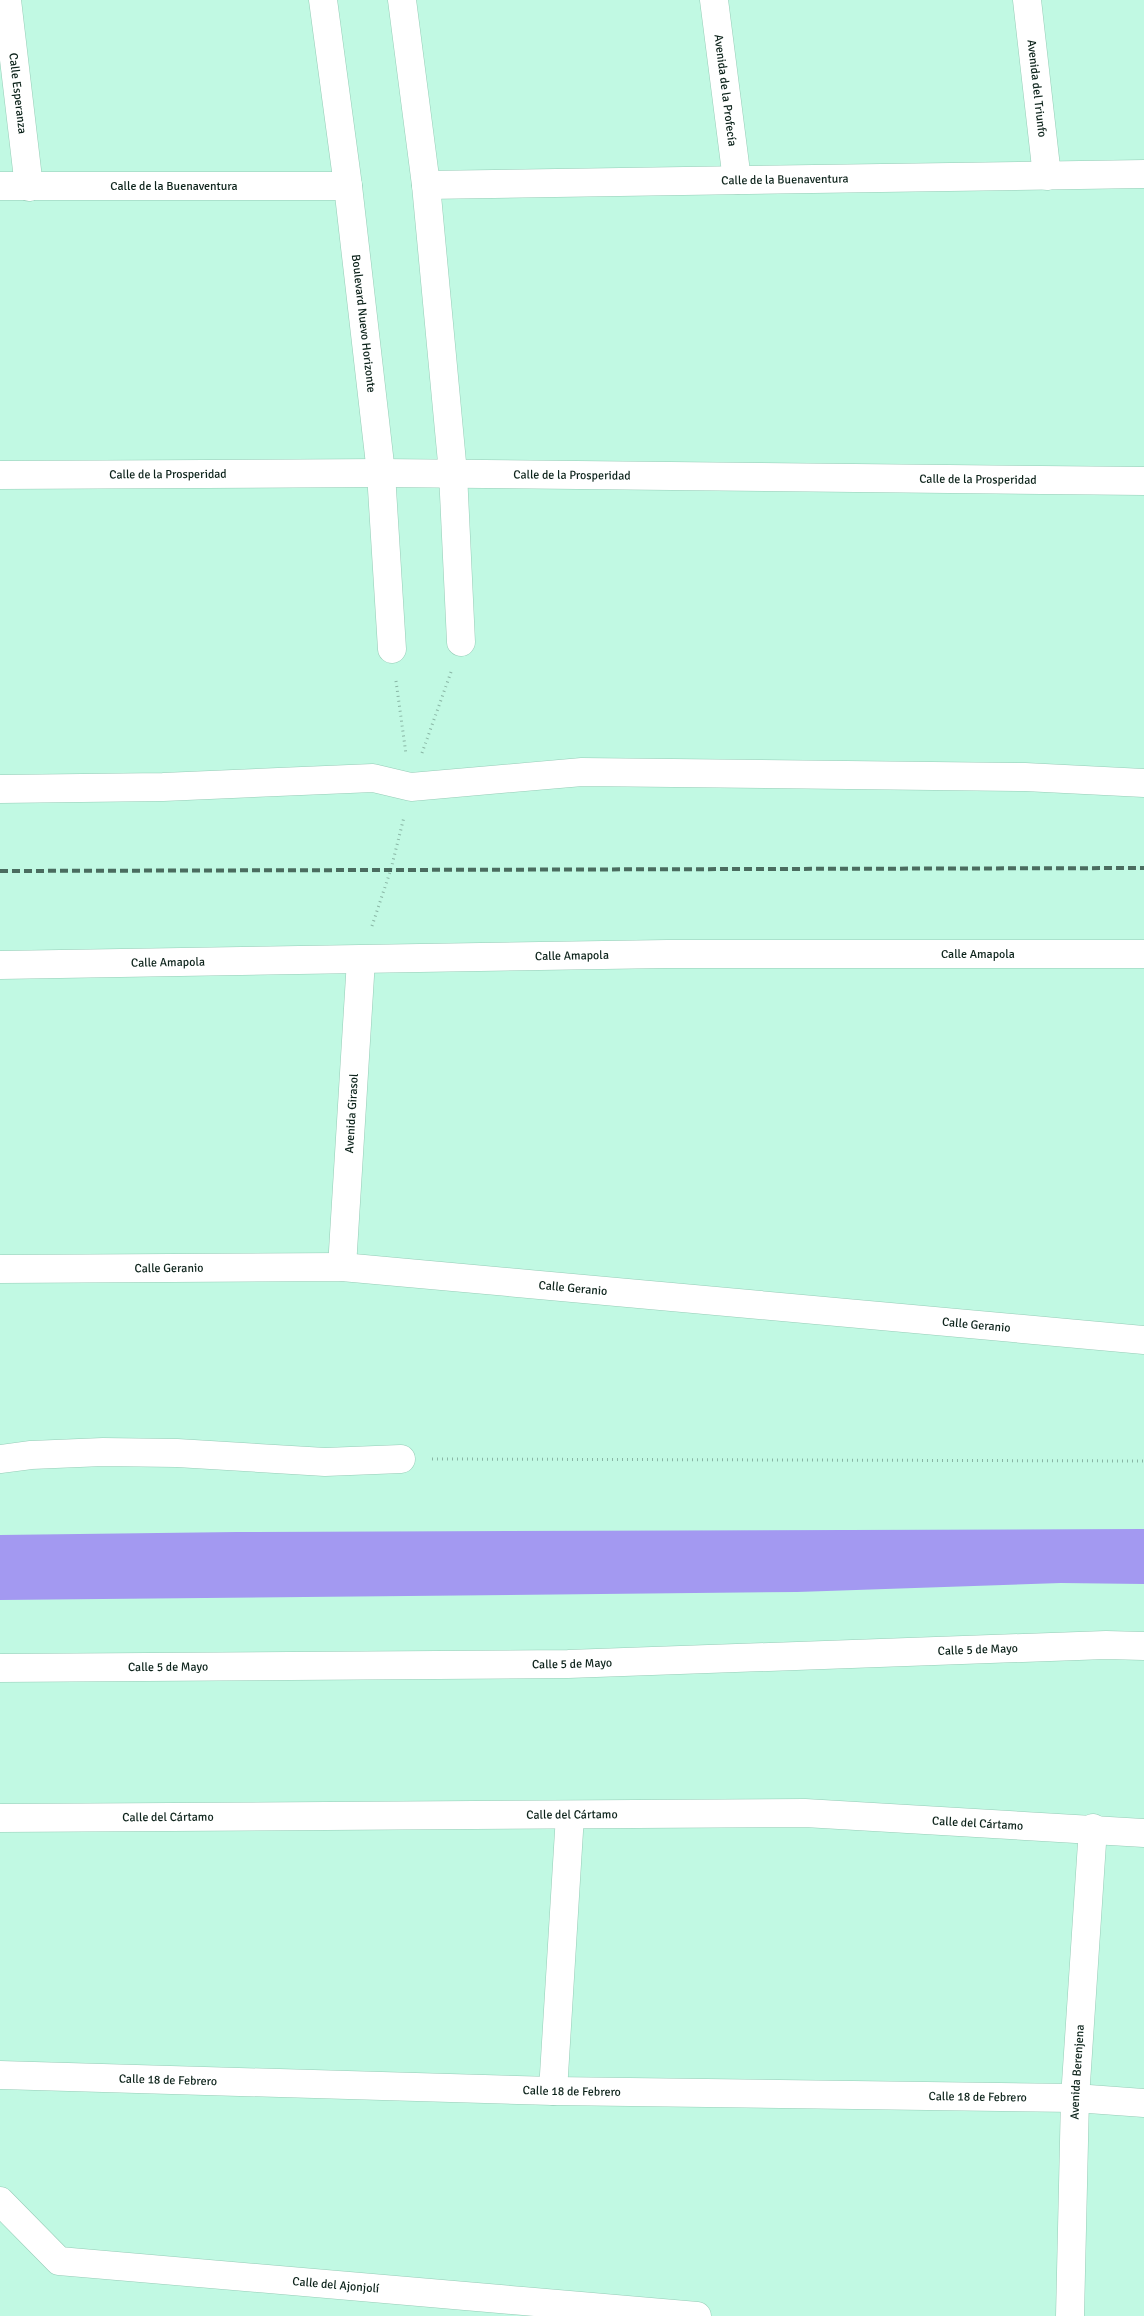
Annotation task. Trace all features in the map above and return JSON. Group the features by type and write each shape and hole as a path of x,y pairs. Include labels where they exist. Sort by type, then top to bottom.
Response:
{"street":[{"name":"Calle Esperanza","path":"7,0 29,186"},
{"name":"Boulevard Nuevo Horizonte","path":"323,0 348,186 381,473 392,649"},
{"path":"402,0 426,185 453,473 461,642"},
{"name":"Avenida de la Profecía","path":"714,0 737,180"},
{"name":"Avenida del Triunfo","path":"1027,0 1047,176"},
{"name":"Calle de la Buenaventura","path":"426,185 1144,174"},
{"name":"Calle de la Buenaventura","path":"0,186 348,186"},
{"name":"Calle de la Prosperidad","path":"0,475 453,473 1144,481"},
{"path":"0,789 163,787 373,778 411,787 582,772 1025,776 1144,783"},
{"name":"Calle Amapola","path":"0,965 667,954 1144,954"},
{"name":"Avenida Girasol","path":"342,1267 361,960"},
{"name":"Calle Geranio","path":"0,1269 342,1267 1144,1340"},
{"path":"0,1459 31,1454 103,1452 177,1453 325,1462 401,1459"},
{"name":"Calle 5 de Mayo","path":"0,1668 568,1664 1096,1645 1144,1646"},
{"name":"Calle del Cártamo","path":"0,1818 805,1812 1093,1828 1144,1833"},
{"path":"553,2092 570,1815"},
{"name":"Avenida Berenjena","path":"1070,2316 1075,2098 1093,1828"},
{"name":"Calle 18 de Febrero","path":"0,2075 553,2092 1075,2098 1144,2103"},
{"name":"Calle del Ajonjolí","path":"0,2201 59,2261 697,2316"}],"path":[{"path":"392,649 411,787"},
{"path":"401,1459 1144,1461"}],"shaded area":[{"path":"1144,1529 1144,1584 1061,1583 797,1592 0,1600 0,1535 237,1532"}],"railway":[{"path":"0,871 1144,868"}]}
